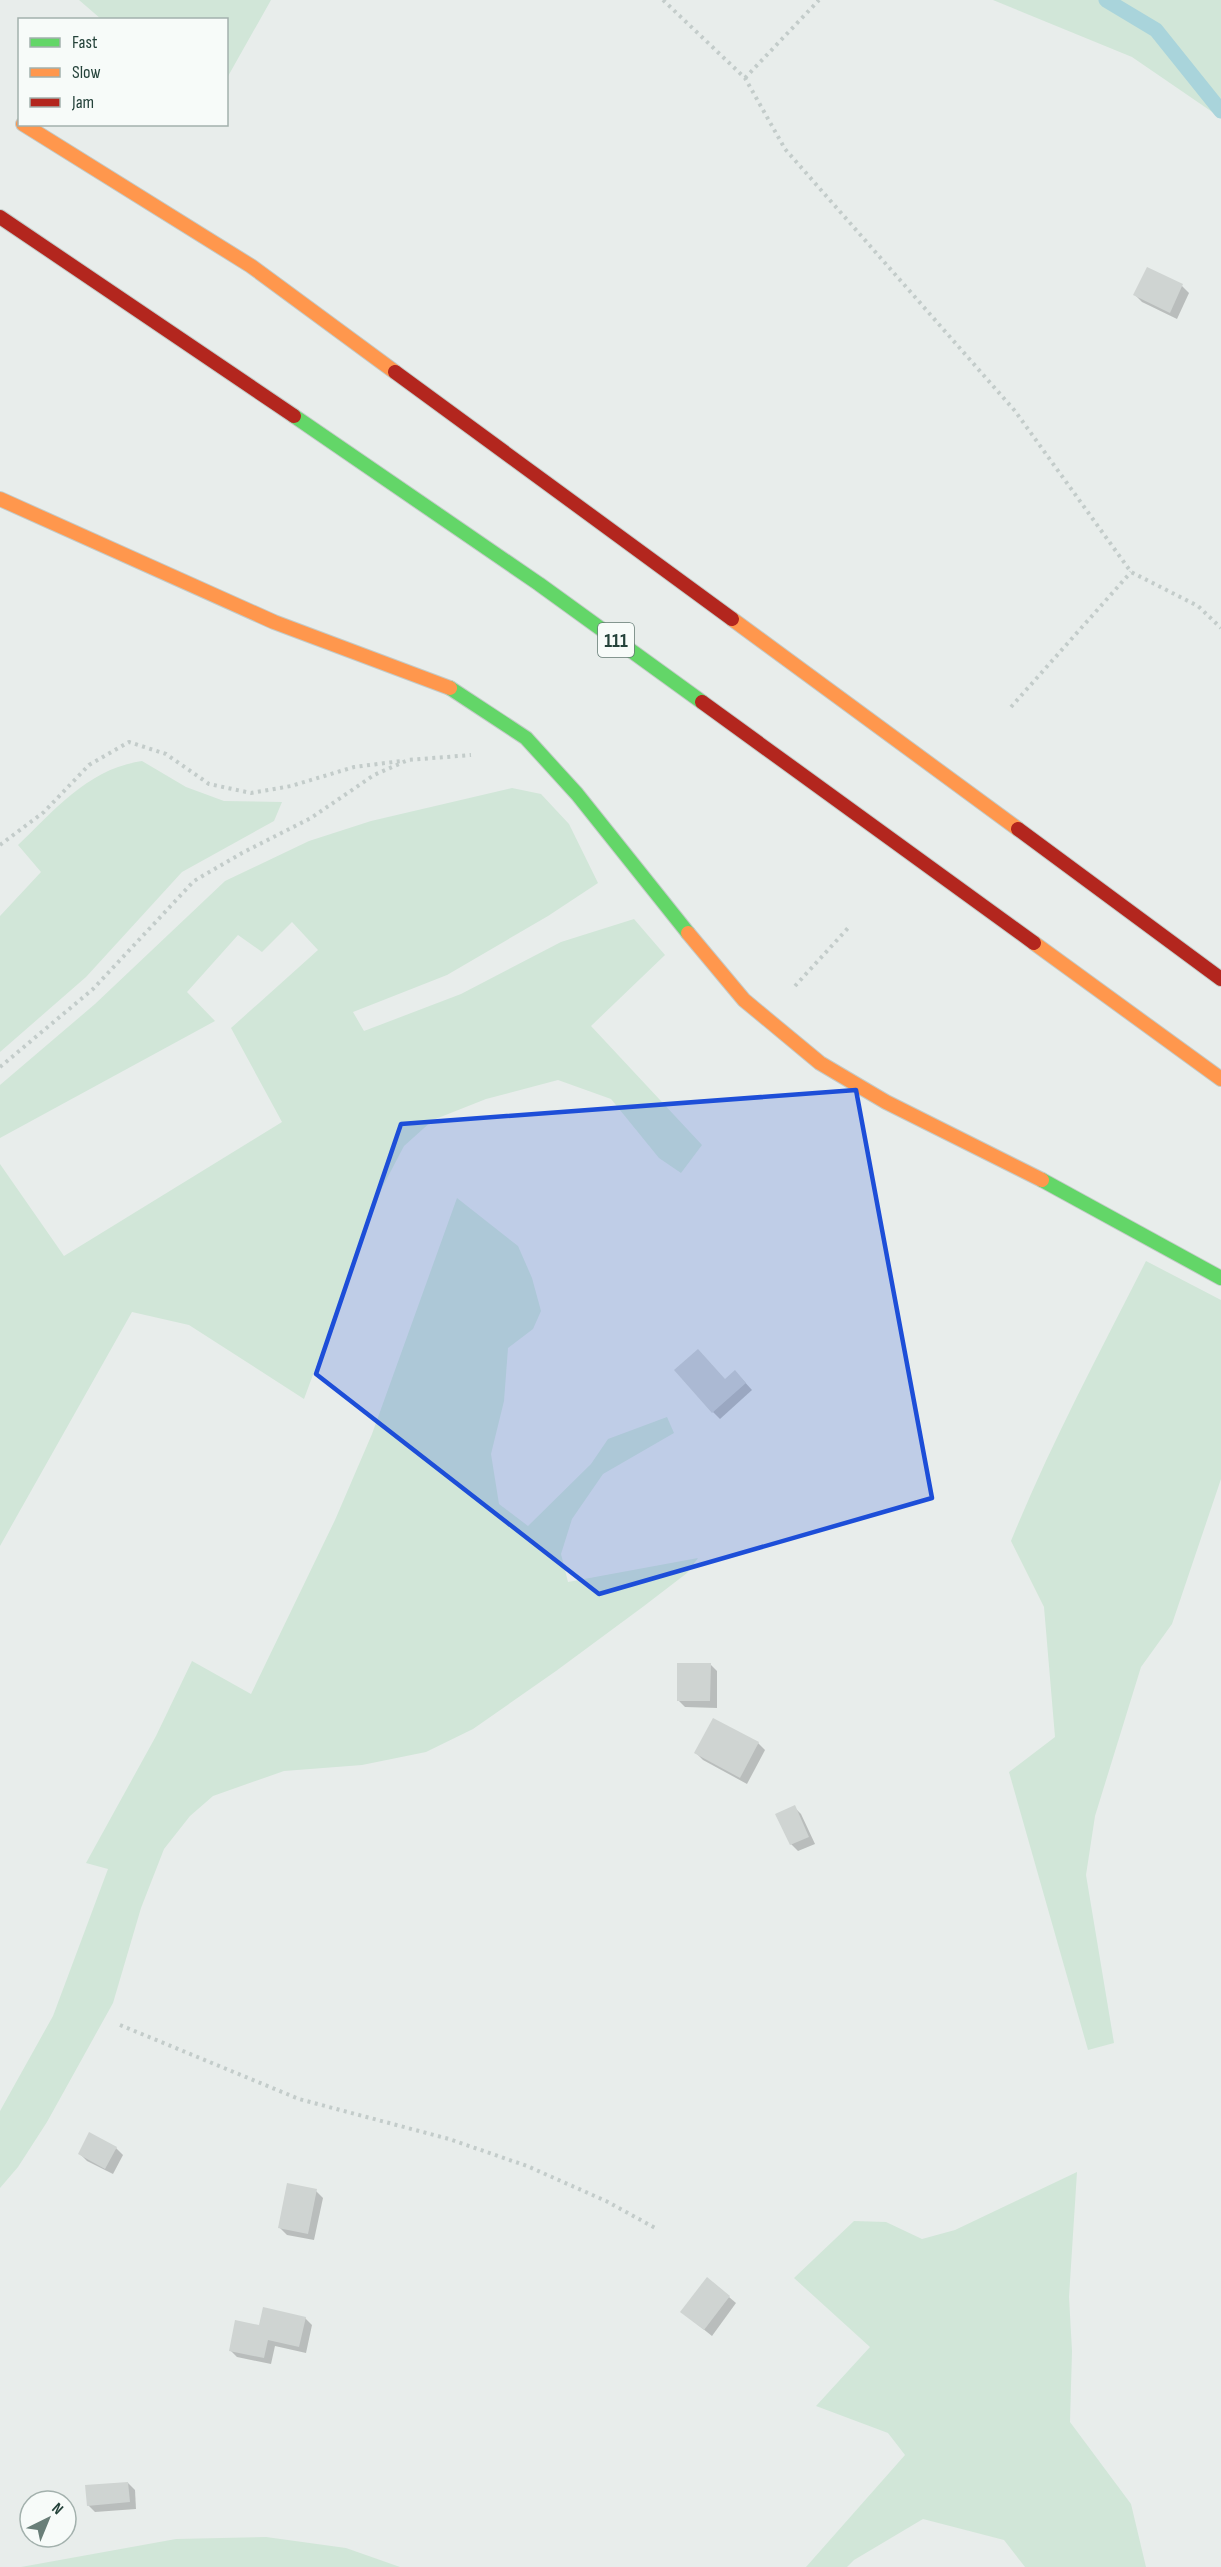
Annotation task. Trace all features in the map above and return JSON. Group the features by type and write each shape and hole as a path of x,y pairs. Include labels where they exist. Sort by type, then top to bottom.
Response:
{"main road":[{"path":"25,126 251,266 1221,979"},
{"name":"111","path":"0,218 151,318 539,584 1221,1079"},
{"path":"0,499 274,622 448,687 526,738 577,794 637,871 744,1000 820,1064 877,1096 1053,1185 1221,1278"}],"path":[{"path":"663,0 745,78 784,148 1015,411 1131,572 1198,606 1221,628"},
{"path":"745,78 819,0"},
{"path":"1011,707 1131,572"},
{"path":"0,845 44,812 89,765 129,742 166,754 209,784 251,793 291,786 354,767 475,754"},
{"path":"0,1067 93,989 194,881 242,853 311,818 374,775 408,760"},
{"path":"766,1018 849,927"},
{"path":"120,2025 300,2099 449,2139 527,2166 606,2201 657,2229"}],"highlighted area":[{"path":"856,1090 932,1498 599,1594 316,1374 401,1124"}],"green space":[{"path":"79,0 271,0 228,76 228,18 100,18"},
{"path":"993,0 1221,0 1221,118 1132,57"},
{"path":"142,761 186,787 224,801 282,802 274,821 182,872 86,977 0,1052 0,916 41,872 18,845 74,792 105,772"},
{"path":"512,788 541,794 569,824 598,883 548,916 447,975 353,1012 364,1031 461,994 561,942 634,919 665,955 591,1026 702,1145 681,1173 659,1158 611,1099 558,1080 486,1099 433,1120 404,1146 382,1188 304,1399 189,1325 132,1312 0,1546 0,1164 64,1256 282,1122 231,1028 318,950 292,922 262,952 238,935 187,992 215,1021 0,1138 0,1085 95,1004 225,881 309,841 371,821"},
{"path":"457,1198 518,1246 532,1278 541,1311 533,1329 508,1348 504,1401 491,1454 499,1504 528,1526 591,1464 608,1439 667,1417 674,1433 603,1474 572,1519 561,1554 568,1582 698,1558 687,1573 644,1606 473,1729 426,1752 362,1765 284,1771 213,1796 190,1816 164,1849 141,1908 113,2003 47,2122 18,2167 0,2188 0,2111 53,2016 108,1869 86,1863 156,1736 192,1661 251,1694 335,1520 372,1434"},
{"path":"1146,1261 1221,1300 1221,1479 1172,1624 1141,1667 1095,1816 1086,1875 1114,2043 1088,2050 1009,1772 1055,1737 1044,1607 1011,1541 1058,1435"},
{"path":"1077,2172 1069,2297 1072,2351 1070,2422 1131,2504 1146,2567 1025,2567 1004,2540 923,2519 854,2560 847,2567 806,2567 905,2455 888,2433 816,2406 870,2347 794,2278 854,2221 886,2222 922,2239 955,2230"},
{"path":"266,2537 346,2548 400,2567 21,2567 176,2539"}],"building":[{"path":"1147,267 1183,284 1170,313 1133,295"},
{"path":"698,1349 725,1379 735,1370 746,1383 712,1413 674,1370"},
{"path":"677,1663 711,1663 710,1701 677,1701"},
{"path":"713,1718 759,1742 740,1778 694,1753"},
{"path":"795,1805 809,1837 790,1845 775,1814"},
{"path":"89,2132 117,2147 105,2169 78,2154"},
{"path":"287,2183 317,2189 308,2234 278,2228"},
{"path":"707,2277 730,2296 704,2330 680,2312"},
{"path":"263,2307 306,2317 299,2347 268,2340 264,2358 229,2351 235,2320 259,2325"},
{"path":"128,2482 130,2502 87,2506 85,2485"}],"waterway":[{"path":"1106,0 1156,30 1221,111"}],"traffic: fast":[{"path":"294,416 539,584 702,702"},
{"path":"450,688 526,738 577,794 688,933"},
{"path":"1042,1180 1221,1278"}],"traffic: slow":[{"path":"26,126 251,266 395,372"},
{"path":"0,499 274,622 450,688"},
{"path":"732,619 1018,829"},
{"path":"688,933 744,1000 820,1063 886,1102 1042,1180"},
{"path":"1034,943 1221,1079"}],"traffic: jam":[{"path":"0,217 294,416"},
{"path":"395,372 732,619"},
{"path":"702,702 1034,943"},
{"path":"1018,829 1221,979"}]}
